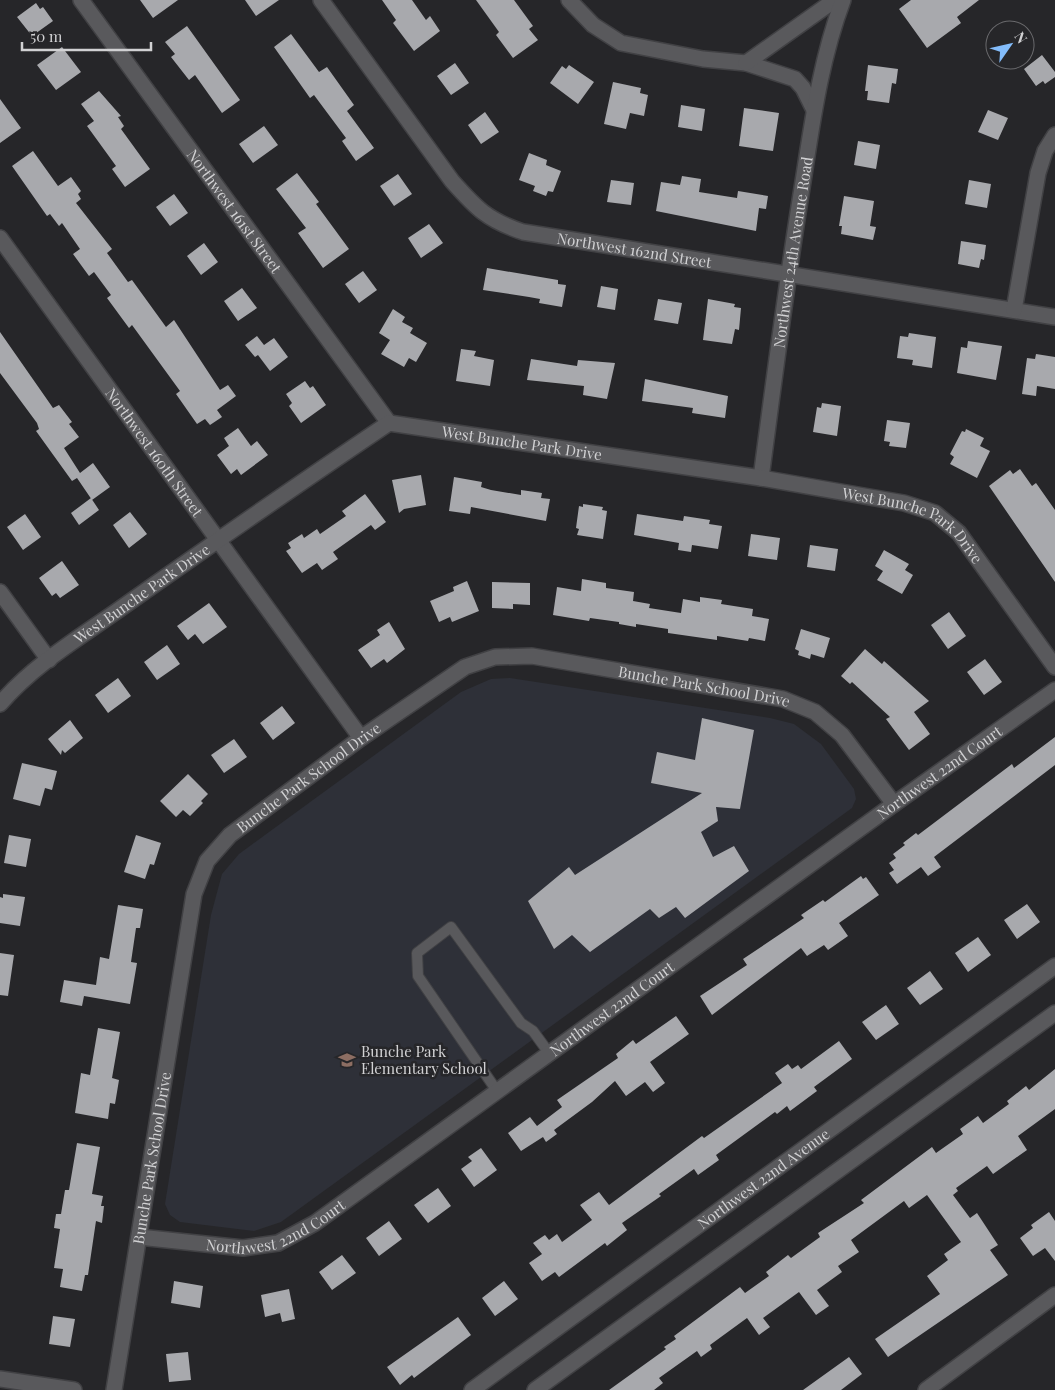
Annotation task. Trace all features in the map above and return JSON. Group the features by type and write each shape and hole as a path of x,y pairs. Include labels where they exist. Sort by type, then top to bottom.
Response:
{"street":[{"name":"Northwest 161st Street","path":"81,0 388,423"},
{"name":"Northwest 162nd Street","path":"321,0 452,181 476,208 498,224 523,232 1055,317"},
{"path":"569,0 593,25 621,43 703,59 746,63 795,79 803,88 814,110"},
{"path":"746,63 814,13 835,0"},
{"name":"Northwest 24th Avenue Road","path":"761,478 788,274 814,110 832,29 843,0"},
{"path":"814,13 826,20 832,29"},
{"path":"771,45 770,61 777,73"},
{"path":"795,79 808,76 823,65"},
{"path":"1014,310 1038,173 1045,151 1055,135"},
{"name":"Northwest 160th Street","path":"0,238 361,738"},
{"name":"West Bunche Park Drive","path":"0,704 14,688 49,660 218,539 388,423 761,478 904,503 934,513 959,533 1055,667"},
{"path":"0,592 49,660"},
{"name":"Bunche Park School Drive","path":"114,1390 194,894 207,861 230,835 361,738 465,667 495,657 532,656 783,699 815,712 842,735 894,804"},
{"name":"Northwest 22nd Court","path":"139,1237 243,1248 278,1243 315,1223 894,804 1055,690"},
{"name":"Northwest 22nd Avenue","path":"472,1390 1055,966"},
{"path":"534,1390 1055,1013"},
{"path":"926,1390 1055,1295"},
{"path":"0,1379 74,1390"}],"lane":[{"path":"498,1091 418,976 417,953 451,927 521,1023 533,1031 549,1054"}],"shaded area":[{"name":"Bunche Park Elementary School","path":"510,678 770,718 794,724 821,744 854,789 856,799 852,808 281,1222 254,1231 180,1222 170,1215 165,1204 211,915 222,874 239,854 461,692 491,679"}],"building":[{"path":"140,0 178,0 153,18"},
{"path":"245,0 279,0 256,16"},
{"path":"382,0 412,0 426,20 430,16 440,31 414,51 393,23 396,20"},
{"path":"476,0 514,0 533,26 529,29 538,40 513,58 496,35 499,32"},
{"path":"911,0 979,0 957,17 961,23 927,48 899,9"},
{"path":"36,3 40,9 43,7 53,21 32,36 17,17"},
{"path":"187,26 240,100 222,113 195,75 189,80 171,57 175,54 165,42"},
{"path":"291,34 319,72 327,67 354,105 347,111 374,148 356,161 342,141 346,138 314,95 310,98 274,47"},
{"path":"62,47 81,72 56,90 37,65"},
{"path":"1042,55 1055,72 1055,77 1045,84 1043,81 1036,86 1025,70 1035,70 1035,60"},
{"path":"455,63 469,83 451,95 437,76"},
{"path":"569,65 594,82 578,104 550,83 562,66 566,69"},
{"path":"868,65 898,69 896,84 892,83 889,103 867,100 868,91 865,91"},
{"path":"613,82 641,88 640,93 648,95 644,116 630,113 626,129 604,124"},
{"path":"99,91 121,116 118,117 124,126 121,129 150,169 125,187 112,169 116,166 87,126 94,121 81,104"},
{"path":"0,99 21,128 0,143"},
{"path":"681,105 705,109 702,131 678,127"},
{"path":"744,108 779,113 773,151 739,146"},
{"path":"988,110 1008,118 998,140 978,132"},
{"path":"485,112 499,132 481,144 468,125"},
{"path":"264,126 278,145 253,163 239,144"},
{"path":"858,141 880,145 876,169 854,165"},
{"path":"33,151 58,186 71,177 81,191 78,194 81,199 76,203 112,249 107,253 128,282 132,280 166,327 174,320 220,390 228,385 236,396 217,410 222,417 210,425 205,419 197,424 176,394 180,391 132,325 129,328 107,298 111,295 94,272 89,276 73,254 80,249 62,223 59,226 50,214 47,216 12,166"},
{"path":"529,153 547,160 546,165 561,171 553,192 548,191 546,196 533,191 535,186 519,180"},
{"path":"297,173 319,202 316,204 349,249 323,268 298,233 306,228 276,189"},
{"path":"398,174 412,194 394,206 380,186"},
{"path":"682,176 701,179 699,192 737,198 738,191 768,196 766,209 759,208 756,231 656,211 661,182 680,185"},
{"path":"611,180 634,183 631,205 607,202"},
{"path":"969,180 991,184 987,208 965,204"},
{"path":"174,194 188,213 170,226 156,207"},
{"path":"844,196 874,201 870,226 876,227 873,240 841,234 842,226 839,226"},
{"path":"429,224 443,243 421,258 408,238"},
{"path":"961,241 986,245 984,260 981,259 979,268 958,264"},
{"path":"204,243 218,262 201,275 187,256"},
{"path":"487,268 558,280 558,284 566,285 562,307 539,303 540,299 483,290"},
{"path":"363,271 377,290 359,303 345,284"},
{"path":"601,286 618,289 615,310 597,307"},
{"path":"242,288 257,308 238,321 224,301"},
{"path":"658,299 682,303 678,324 654,320"},
{"path":"708,299 735,304 734,307 741,308 739,330 735,329 732,344 703,340"},
{"path":"393,309 405,317 402,322 413,328 410,333 427,343 416,362 409,358 404,367 381,354 390,340 379,333"},
{"path":"0,332 53,408 59,405 72,422 69,424 79,437 64,448 80,473 93,463 110,487 92,500 77,478 72,481 36,431 39,429 37,423 0,373"},
{"path":"909,333 936,337 932,368 912,365 913,360 897,358 900,336 908,337"},
{"path":"257,336 264,345 274,338 288,357 270,371 258,355 255,357 245,345"},
{"path":"968,341 1002,346 996,380 957,373 961,347 967,348"},
{"path":"461,349 476,351 474,356 494,360 490,386 456,381"},
{"path":"1036,354 1055,357 1055,389 1037,386 1036,396 1022,394 1027,358 1035,359"},
{"path":"531,359 577,366 578,360 615,363 607,399 583,395 584,386 527,380"},
{"path":"645,379 728,396 725,418 692,413 693,408 642,401"},
{"path":"305,381 310,388 313,386 326,405 301,423 289,406 292,403 286,394"},
{"path":"822,403 841,406 837,436 813,432 817,407 821,408"},
{"path":"887,420 910,423 906,448 889,446 890,442 884,441"},
{"path":"238,428 251,446 257,441 268,455 241,475 237,469 231,474 217,455 229,446 224,438"},
{"path":"966,429 984,438 980,446 990,451 977,478 950,464 954,457 950,454 962,431 965,432"},
{"path":"1020,469 1032,486 1036,483 1055,510 1055,582 989,486 1010,470 1013,474"},
{"path":"421,475 426,505 404,509 399,513 392,480"},
{"path":"454,477 482,482 481,487 491,490 521,495 521,490 542,493 541,498 550,499 546,521 471,507 470,514 449,511"},
{"path":"365,494 386,522 375,530 371,525 333,552 338,559 322,570 317,563 302,573 286,551 291,548 288,543 302,534 304,538 317,529 320,534 346,516 342,511"},
{"path":"91,498 99,510 79,525 71,513"},
{"path":"583,504 603,507 602,510 607,511 603,539 577,535 579,529 576,528 579,506 583,507"},
{"path":"130,512 147,534 129,548 113,525"},
{"path":"25,514 41,537 23,550 7,527"},
{"path":"637,514 683,521 684,516 710,520 709,524 722,526 718,549 692,545 691,552 678,550 679,543 634,535"},
{"path":"751,534 780,538 777,560 748,556"},
{"path":"810,545 838,549 835,571 807,567"},
{"path":"884,550 909,564 905,570 913,575 902,594 877,580 883,571 875,566"},
{"path":"62,561 79,585 60,598 56,593 52,596 39,578"},
{"path":"582,579 606,583 606,588 634,592 633,601 650,604 649,608 681,613 683,599 700,602 700,597 722,600 721,604 753,609 752,616 769,619 765,641 749,638 748,641 717,636 717,640 668,633 668,629 636,624 636,627 619,624 619,622 590,618 589,621 553,615 557,587 581,591"},
{"path":"467,581 479,611 452,622 450,617 439,622 430,601 454,591 453,587"},
{"path":"492,582 530,583 530,605 513,604 513,609 492,608"},
{"path":"209,603 227,627 203,644 195,634 188,640 177,626"},
{"path":"949,612 966,636 948,649 931,625"},
{"path":"389,622 405,649 387,663 384,659 371,668 358,650 380,635 377,630"},
{"path":"801,629 830,638 824,658 811,654 810,659 798,655 799,651 795,649"},
{"path":"167,645 180,664 157,680 144,662"},
{"path":"865,649 882,664 884,661 929,701 914,712 930,734 909,750 886,719 890,717 852,682 850,684 841,676"},
{"path":"985,659 1002,682 984,695 967,672"},
{"path":"118,678 131,696 108,713 95,695"},
{"path":"282,706 295,723 273,740 260,723"},
{"path":"702,718 754,730 740,809 716,807 718,821 701,832 713,857 734,846 749,871 685,918 676,907 659,918 650,909 590,952 572,935 554,949 528,901 569,867 575,875 702,793 651,783 657,752 695,760"},
{"path":"70,720 83,738 65,753 62,750 61,755 48,739"},
{"path":"1055,737 1055,765 934,857 941,867 928,876 921,867 897,884 889,873 894,870 889,863 896,858 893,854 905,845 903,843 916,833 918,835 1012,764 1014,768"},
{"path":"234,739 247,757 224,773 211,755"},
{"path":"22,763 57,771 52,790 45,788 40,806 13,799"},
{"path":"188,774 208,794 201,801 203,803 190,816 183,810 176,817 160,801"},
{"path":"9,835 31,839 26,867 4,863"},
{"path":"136,835 161,843 154,865 150,864 145,879 124,872"},
{"path":"861,876 863,879 866,877 879,895 839,923 848,936 828,950 824,945 807,956 801,948 712,1015 700,996 747,965 743,959 804,918 801,915 823,900 825,902"},
{"path":"3,894 25,897 20,926 0,923 0,897 3,898"},
{"path":"1027,904 1040,922 1017,939 1004,920"},
{"path":"118,905 143,909 140,928 136,928 131,962 137,963 130,1004 84,996 82,1006 60,1002 64,980 96,985 100,957 109,959"},
{"path":"978,937 991,955 968,972 955,953"},
{"path":"0,953 14,955 8,996 0,995"},
{"path":"930,971 943,989 920,1005 907,988"},
{"path":"886,1005 899,1024 876,1040 862,1022"},
{"path":"676,1016 689,1034 650,1062 665,1083 653,1092 645,1082 626,1096 615,1081 592,1102 554,1130 557,1134 546,1142 543,1137 521,1151 508,1133 530,1117 537,1126 562,1107 557,1100 618,1058 616,1054 633,1040 636,1044"},
{"path":"98,1028 120,1032 112,1078 119,1080 115,1104 110,1103 108,1119 75,1113 81,1073 90,1075"},
{"path":"839,1041 852,1059 814,1087 817,1091 790,1111 787,1106 777,1114 775,1112 716,1155 719,1160 698,1175 694,1169 659,1194 661,1196 622,1223 627,1230 607,1246 605,1243 559,1277 555,1272 542,1281 529,1263 542,1254 533,1243 545,1235 549,1240 557,1234 562,1242 592,1220 580,1205 599,1192 609,1205 702,1136 704,1138 782,1083 775,1073 788,1064 792,1069 798,1065 801,1069"},
{"path":"1055,1069 1055,1109 1018,1136 1027,1150 993,1174 987,1166 956,1188 958,1191 953,1195 970,1218 977,1213 998,1245 990,1250 1008,1275 888,1357 875,1339 940,1294 927,1276 948,1260 944,1254 961,1242 927,1195 909,1208 904,1201 851,1240 859,1252 838,1266 842,1272 817,1290 829,1306 816,1315 799,1292 763,1318 770,1327 759,1335 747,1318 710,1345 712,1349 701,1357 697,1351 659,1378 663,1383 654,1390 609,1390 666,1349 664,1347 676,1339 674,1336 740,1287 745,1293 769,1276 766,1272 788,1255 791,1258 820,1237 818,1233 864,1203 861,1200 932,1147 936,1153 963,1134 960,1129 978,1116 983,1123 1009,1104 1007,1101 1026,1086 1029,1090"},
{"path":"77,1143 100,1147 92,1194 103,1196 101,1206 104,1206 102,1223 96,1221 88,1275 85,1275 82,1291 60,1287 63,1269 54,1268 60,1229 54,1228 56,1214 61,1214 65,1190 69,1190"},
{"path":"481,1148 497,1170 474,1187 461,1169 472,1161 468,1157"},
{"path":"438,1188 451,1206 428,1223 414,1205"},
{"path":"1049,1212 1055,1221 1055,1261 1045,1248 1033,1256 1020,1238 1033,1228 1031,1225"},
{"path":"389,1221 402,1239 379,1256 366,1238"},
{"path":"342,1255 356,1273 332,1290 319,1272"},
{"path":"174,1281 203,1286 200,1308 171,1303"},
{"path":"504,1281 518,1299 495,1316 482,1298"},
{"path":"289,1289 295,1319 282,1322 280,1313 265,1317 261,1295"},
{"path":"53,1316 75,1319 70,1347 49,1344"},
{"path":"458,1317 471,1335 414,1378 412,1375 400,1385 387,1367"},
{"path":"188,1352 191,1380 169,1382 166,1354"},
{"path":"849,1357 862,1374 841,1390 803,1390"}],"place":[{"name":"Bunche Park Elementary School","path":"347,1060"}]}
